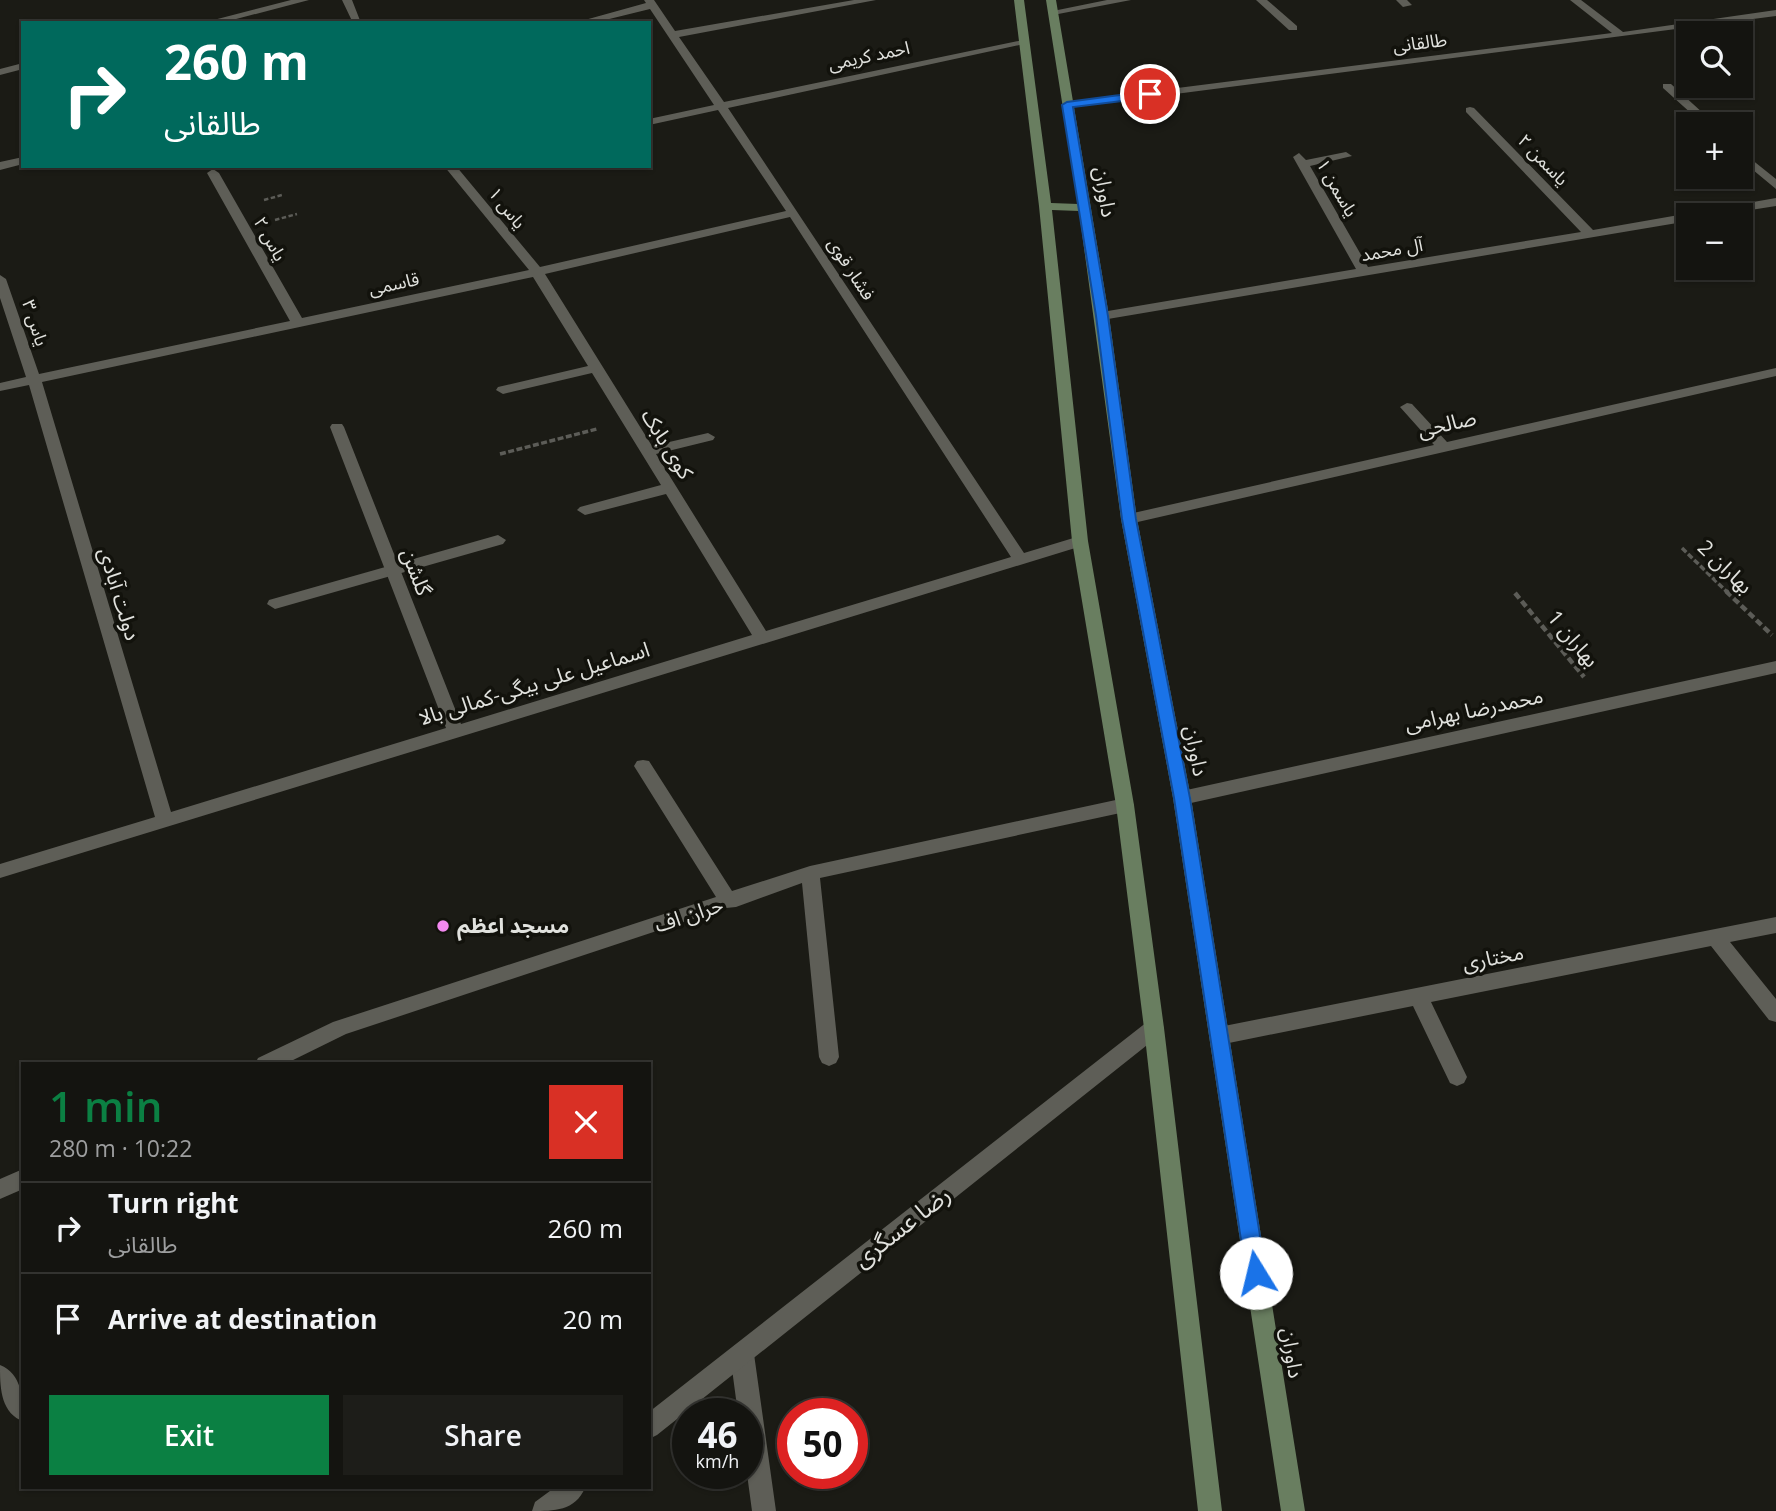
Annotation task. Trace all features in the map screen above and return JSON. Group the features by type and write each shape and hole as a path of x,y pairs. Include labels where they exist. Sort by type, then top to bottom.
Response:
{"main road":[{"path":"1018,0 1045,205 1080,541 1125,805 1154,1028 1210,1511"},
{"name":"داوران","path":"1052,6 1102,316 1129,519 1182,798 1293,1511"},
{"path":"1045,205 1084,208"}],"street":[{"path":"216,21 304,0"},
{"path":"347,0 357,21"},
{"path":"673,35 871,0"},
{"path":"1052,6 1126,0"},
{"path":"1261,0 1293,28"},
{"path":"1575,0 1621,35"},
{"path":"586,21 650,2"},
{"name":"فشار قوی","path":"650,2 793,213 1020,559"},
{"name":"طالقانی","path":"1067,105 1776,13"},
{"name":"احمد کریمی","path":"651,122 1024,41"},
{"path":"0,72 21,67"},
{"path":"1667,86 1696,112"},
{"name":"یاسمن ۲","path":"1471,110 1590,234"},
{"name":"یاسمن ۱","path":"1346,156 1301,161 1364,272"},
{"path":"0,166 21,161"},
{"path":"1753,164 1776,185"},
{"name":"یاس ۱","path":"452,168 537,272"},
{"name":"یاس ۲","path":"213,173 297,322"},
{"path":"1753,206 1776,202"},
{"name":"قاسمی","path":"0,387 537,272 793,213"},
{"name":"آل محمد","path":"1102,316 1676,219"},
{"name":"کوی بابک","path":"537,272 762,638"},
{"name":"یاس ۳","path":"0,279 34,379"},
{"path":"503,390 596,368"},
{"name":"صالحی","path":"1129,519 1776,372"},
{"name":"دولت آبادی","path":"34,379 165,821"},
{"path":"1407,407 1443,447"},
{"name":"گلشن","path":"337,427 456,732"},
{"path":"647,452 709,437"},
{"path":"585,510 669,488"},
{"path":"275,604 498,540"},
{"name":"اسماعیل علی بیگی-کمالی بالا","path":"0,871 1080,541"},
{"name":"محمدرضا بهرامی","path":"1182,798 1776,667"},
{"path":"643,766 729,902"},
{"name":"حران اف","path":"269,1062 340,1028 729,902 810,873 1125,805"},
{"path":"810,873 830,1057"},
{"name":"مختاری","path":"1219,1035 1776,925"},
{"path":"1715,937 1776,1014"},
{"path":"1418,996 1457,1077"},
{"name":"رضا عسگری","path":"651,1425 1154,1028"},
{"path":"0,1189 21,1180"},
{"path":"742,1354 764,1511"},
{"path":"0,1376 20,1408"},
{"path":"544,1511 572,1489"}],"path":[{"path":"500,454 628,422"},
{"name":"بهاران 2","path":"1682,548 1776,639"},
{"name":"بهاران 1","path":"1515,593 1607,704"}],"place":[{"name":"مسجد اعظم","path":"443,926"}],"route":[{"path":"1150,94 1067,105 1102,316 1129,519 1182,798 1256,1273"}]}
